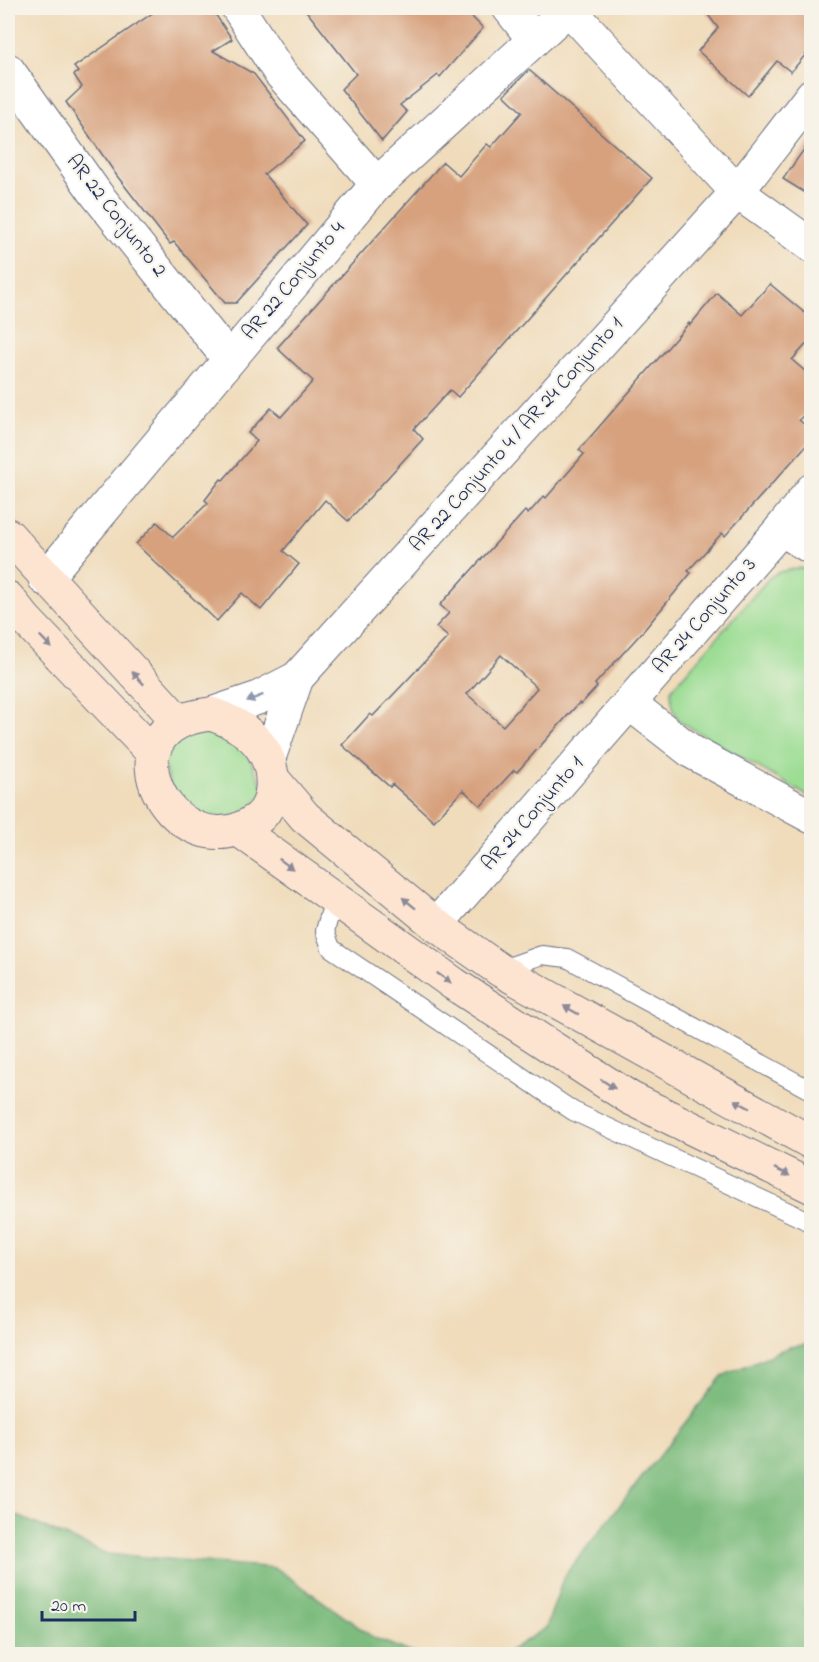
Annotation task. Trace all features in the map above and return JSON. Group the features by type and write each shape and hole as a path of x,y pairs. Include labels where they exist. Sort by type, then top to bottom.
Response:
{"street":[{"path":"238,8 280,73 377,184"},
{"path":"509,8 534,40"},
{"path":"568,8 737,192 812,246"},
{"name":"AR 22 Conjunto 4","path":"45,579 377,184 568,8"},
{"name":"AR 22 Conjunto 2","path":"8,70 97,195 229,359"},
{"name":"AR 22 Conjunto 4 / AR 24 Conjunto 1","path":"297,678 737,192 812,95"},
{"name":"AR 24 Conjunto 3","path":"629,703 781,529 812,490"},
{"path":"781,529 812,548"},
{"path":"8,535 45,579 178,721"},
{"path":"8,598 26,621 153,753"},
{"path":"297,678 271,769 272,793 266,810 258,819 238,830 223,833 191,825 175,816 163,803 155,785 152,766 156,743 166,731 178,721 192,716 211,714 258,698 297,678"},
{"path":"629,703 692,752 812,816"},
{"name":"AR 24 Conjunto 1","path":"436,925 629,703"},
{"path":"211,714 242,727 255,739 271,769 305,818 436,925 500,970 812,1143"},
{"path":"238,830 454,984 630,1098 812,1187"}],"lane":[{"path":"334,899 325,932 331,948 573,1111 812,1223"},
{"path":"500,970 542,955 567,958 812,1091"}],"green space":[{"path":"799,568 811,570 811,798 679,721 671,694 671,690 770,577 779,572"},
{"path":"181,728 238,733 265,792 236,823 179,810 160,754"},
{"path":"811,1344 811,1654 505,1654 546,1628 564,1576 722,1376 789,1347"},
{"path":"8,1512 107,1554 276,1568 374,1638 415,1654 8,1654"}],"building":[{"path":"160,8 211,8 232,39 213,51 254,74 305,141 264,174 307,225 236,303 225,303 174,242 170,244 117,176 66,102 82,87 74,75 78,72 74,67"},
{"path":"304,8 463,8 483,28 440,77 438,75 400,105 407,112 382,141 341,89 356,74"},
{"path":"703,8 812,8 812,47 791,72 777,61 748,96 698,51 718,28"},
{"path":"529,70 652,178 458,397 450,390 414,429 423,439 348,521 325,500 283,551 299,564 261,610 242,593 217,621 136,544 157,522 173,537 208,503 205,500 221,479 223,480 257,441 248,433 271,408 281,417 313,381 277,348 443,162 459,176 487,144 491,147 522,112 504,95"},
{"path":"812,138 812,197 783,179"},
{"path":"770,284 812,319 812,338 792,360 812,377 812,407 799,420 812,431 812,439 725,536 722,533 688,571 691,573 645,629 595,684 597,687 581,704 579,703 517,772 514,770 481,806 463,790 434,821 392,784 390,787 342,745 370,714 373,716 448,637 436,627 449,613 440,605 525,511 528,514 544,496 546,498 584,454 579,450 689,323 690,325 717,293 742,315","holes":["501,655 537,688 503,726 467,694"]}]}
